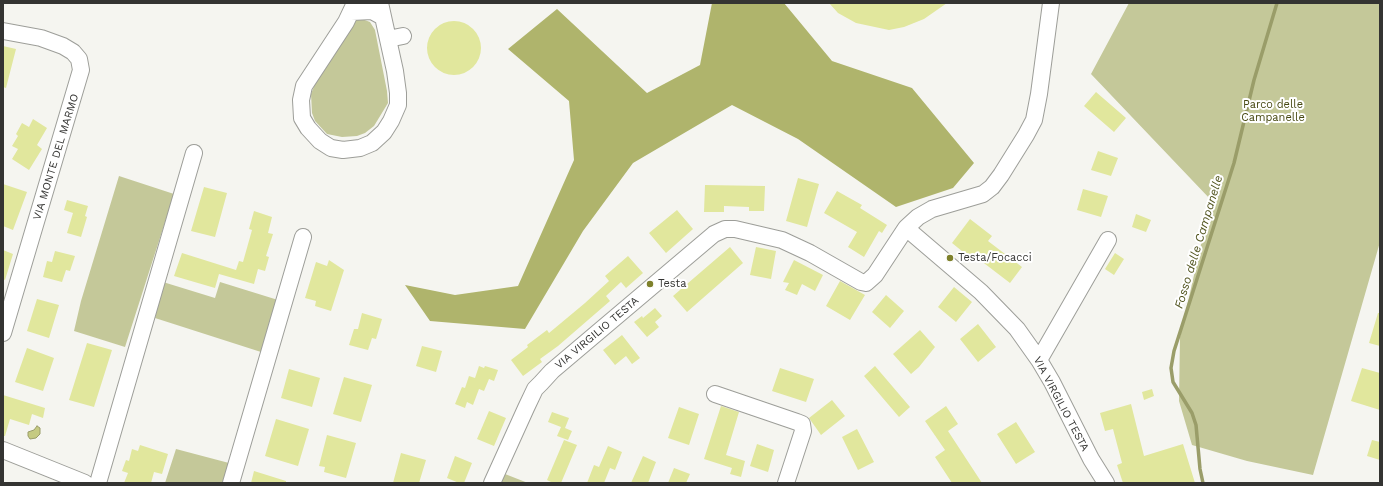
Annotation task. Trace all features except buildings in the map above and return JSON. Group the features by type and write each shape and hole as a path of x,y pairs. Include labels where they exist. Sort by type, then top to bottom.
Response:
{"street":[{"path":"906,228 918,217 932,209 983,194 992,187 1001,175 1034,120 1040,94 1051,3"},
{"path":"353,7 372,11 381,10 395,38 395,71 398,105 384,132 372,143 343,150 331,148 316,137 304,122 301,112 304,86 346,22 353,7"},
{"name":"VIA MONTE DEL MARMO","path":"3,31 41,38 63,46 73,52 79,59 81,70 3,333"},
{"path":"98,483 194,153"},
{"name":"VIA VIRGILIO TESTA","path":"492,483 532,394 541,383 552,371 714,234 725,229 735,229 782,240 866,283 875,275 906,228 981,292 1017,329 1039,360 1052,382 1091,459 1106,483"},
{"path":"231,483 303,237"},
{"path":"1039,360 1108,240"},
{"path":"715,394 802,424 804,430 786,483"},
{"path":"3,450 85,483"}],"green space":[{"name":"Parco delle Campanelle","path":"1129,3 1380,3 1380,242 1313,475 1247,461 1192,445 1179,401 1180,337 1211,200 1091,74"},
{"path":"362,19 370,22 375,30 388,103 374,126 365,133 357,136 342,137 327,134 315,121 312,113 311,94 315,84 355,20"},
{"path":"119,176 174,194 125,347 74,331 81,301"},
{"path":"163,282 215,298 220,282 278,300 261,352 155,318"},
{"path":"176,449 229,463 222,483 165,483"},
{"path":"505,474 528,483 501,483"}],"shaded area":[{"path":"712,3 784,3 832,61 912,88 974,163 953,188 896,207 798,139 732,105 633,163 583,231 525,329 430,321 405,285 455,295 518,286 574,160 569,101 508,49 557,9 647,93 700,65"},
{"path":"37,426 40,428 40,434 36,438 30,439 28,432 34,430"}],"waterway":[{"name":"Fosso delle Campanelle","path":"1203,483 1200,469 1196,425 1192,413 1173,382 1171,368 1174,351 1234,163 1254,80 1277,3"}],"place":[{"name":"Testa/Focacci","path":"950,258"},
{"name":"Testa","path":"650,284"}]}
